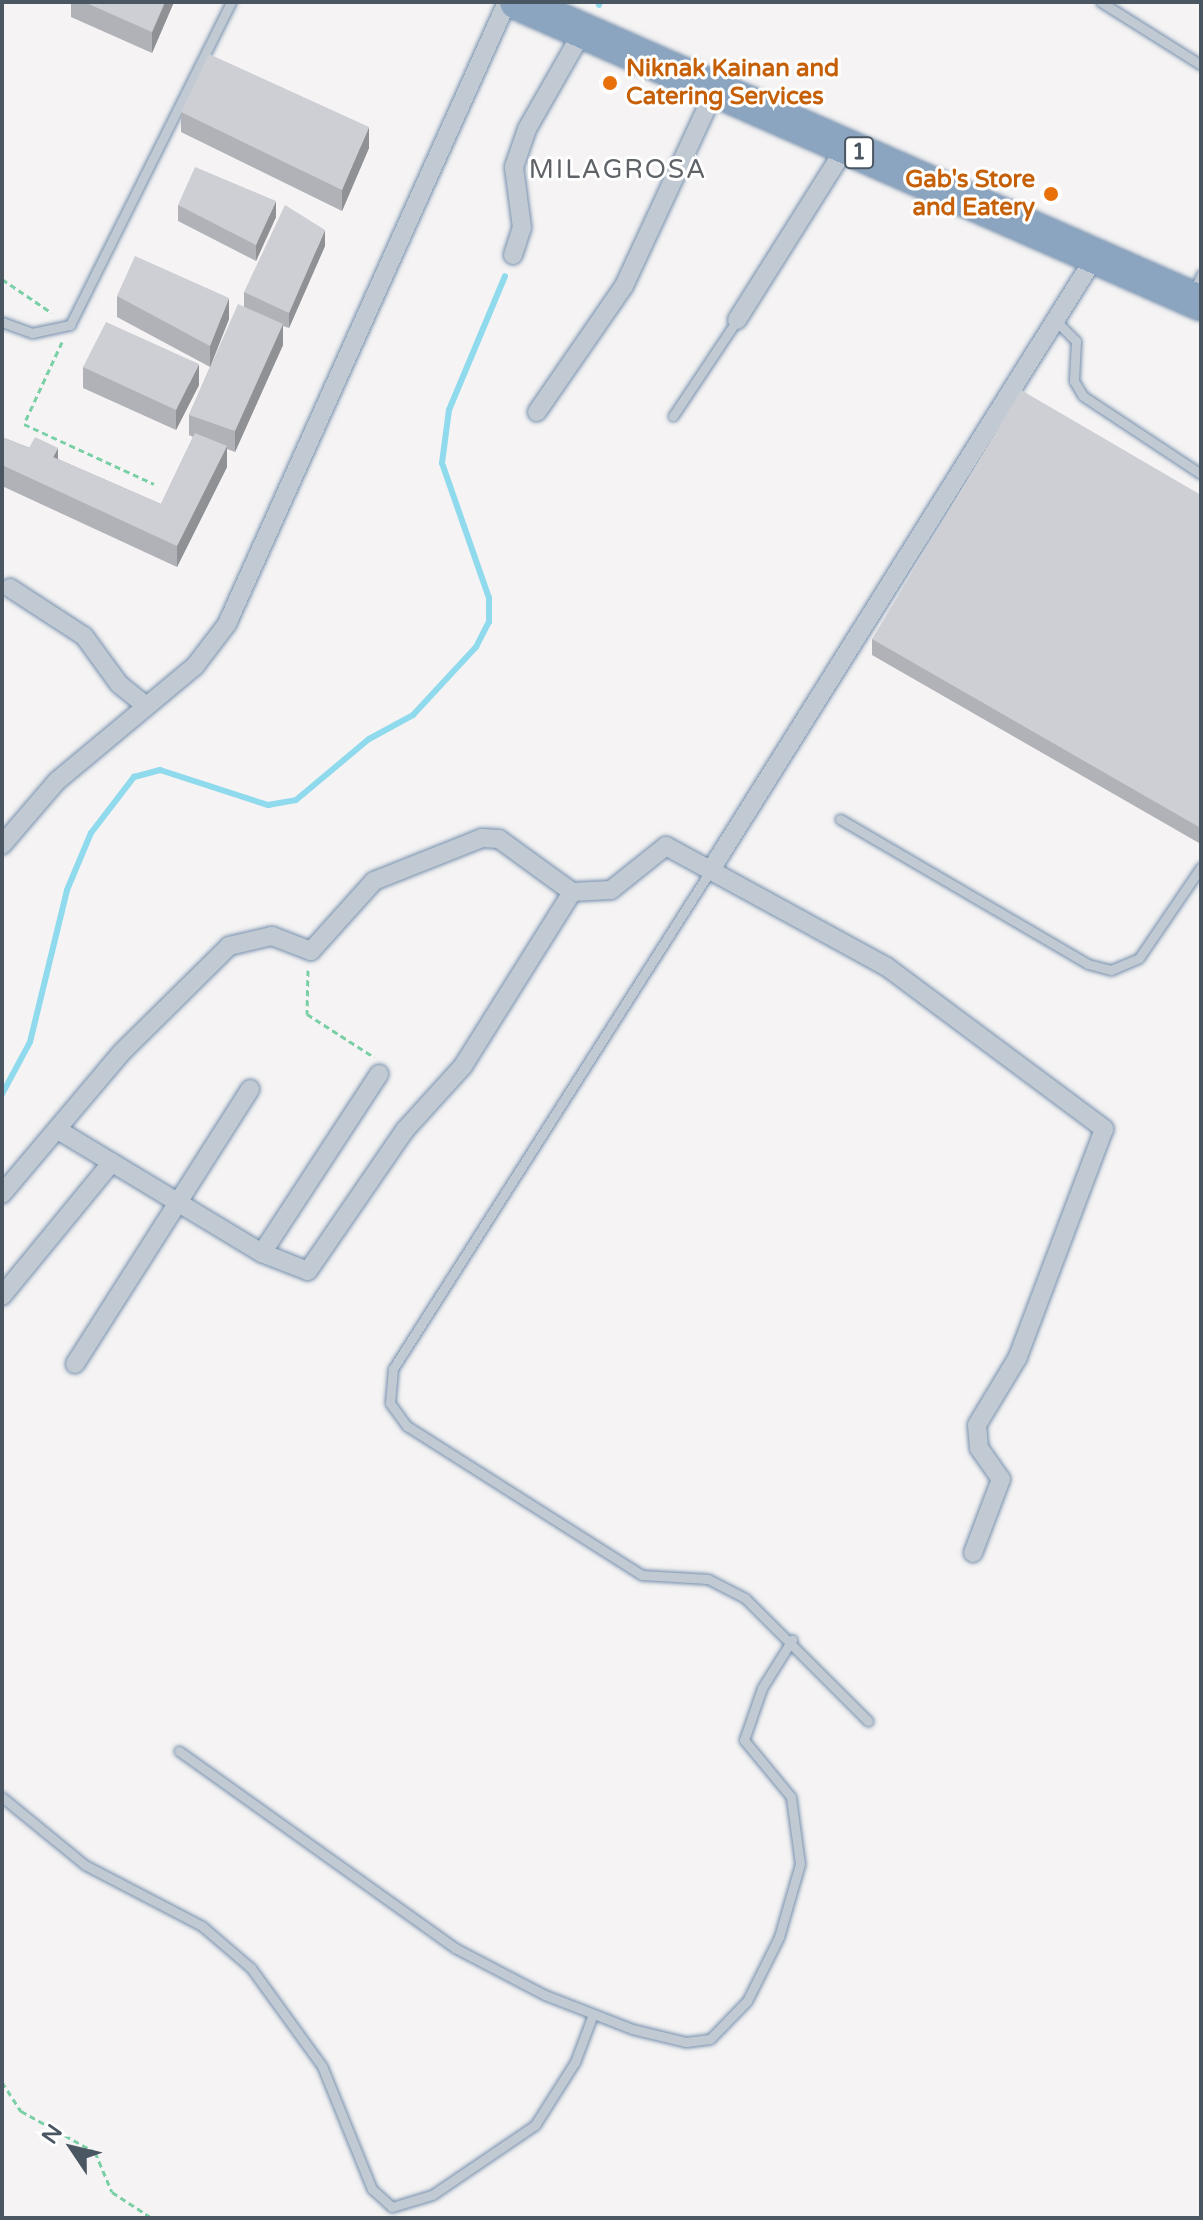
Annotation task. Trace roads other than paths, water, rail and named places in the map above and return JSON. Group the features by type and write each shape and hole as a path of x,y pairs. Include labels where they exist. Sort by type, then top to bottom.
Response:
{"highway":[{"name":"1","path":"517,2 1095,257 1198,292"}],"street":[{"path":"2,845 57,781 195,666 227,624 507,2"},
{"path":"513,255 522,228 514,167 527,129 583,31"},
{"path":"537,412 624,286 715,90"},
{"path":"737,320 846,147"},
{"path":"712,868 1095,257"},
{"path":"10,588 84,636 119,684 146,706"},
{"path":"2,1194 122,1052 229,946 272,936 311,951 374,881 482,838 499,839 572,892 619,886 666,846 712,868 887,967 1104,1129 1018,1357 977,1425 979,1448 1001,1479 973,1553"},
{"path":"58,1130 262,1253 301,1272 315,1266 394,1145 463,1066 572,892"},
{"path":"262,1253 379,1074"},
{"path":"75,1364 250,1089"},
{"path":"2,1296 112,1162"}],"lane":[{"path":"2,322 32,333 70,325 231,2"},
{"path":"1101,2 1201,65"},
{"path":"673,416 737,320"},
{"path":"1055,320 1076,341 1074,381 1083,396 1201,474"},
{"path":"840,819 1088,964 1111,970 1139,958 1201,867"},
{"path":"712,868 388,1387 407,1426 642,1575 724,1584 792,1640 868,1721"},
{"path":"179,1751 455,1948 593,2014 686,2042 710,2039 747,2001 779,1937 800,1864 791,1797 744,1740 762,1688 792,1640"},
{"path":"2,1787 6,1800 85,1865 202,1926 251,1968 322,2066 372,2189 392,2207 432,2195 535,2125 575,2062 593,2014"}],"waterway":[{"path":"2,1094 30,1042 67,890 91,833 134,777 160,770 268,805 296,800 369,739 413,715 476,647 489,622 489,598 442,463 449,410 505,276"}],"place":[{"name":"Niknak Kainan and Catering Services","path":"610,83"},
{"name":"Gab's Store and Eatery","path":"1051,194"}],"district":[{"name":"MILAGROSA","path":"618,170"}]}
